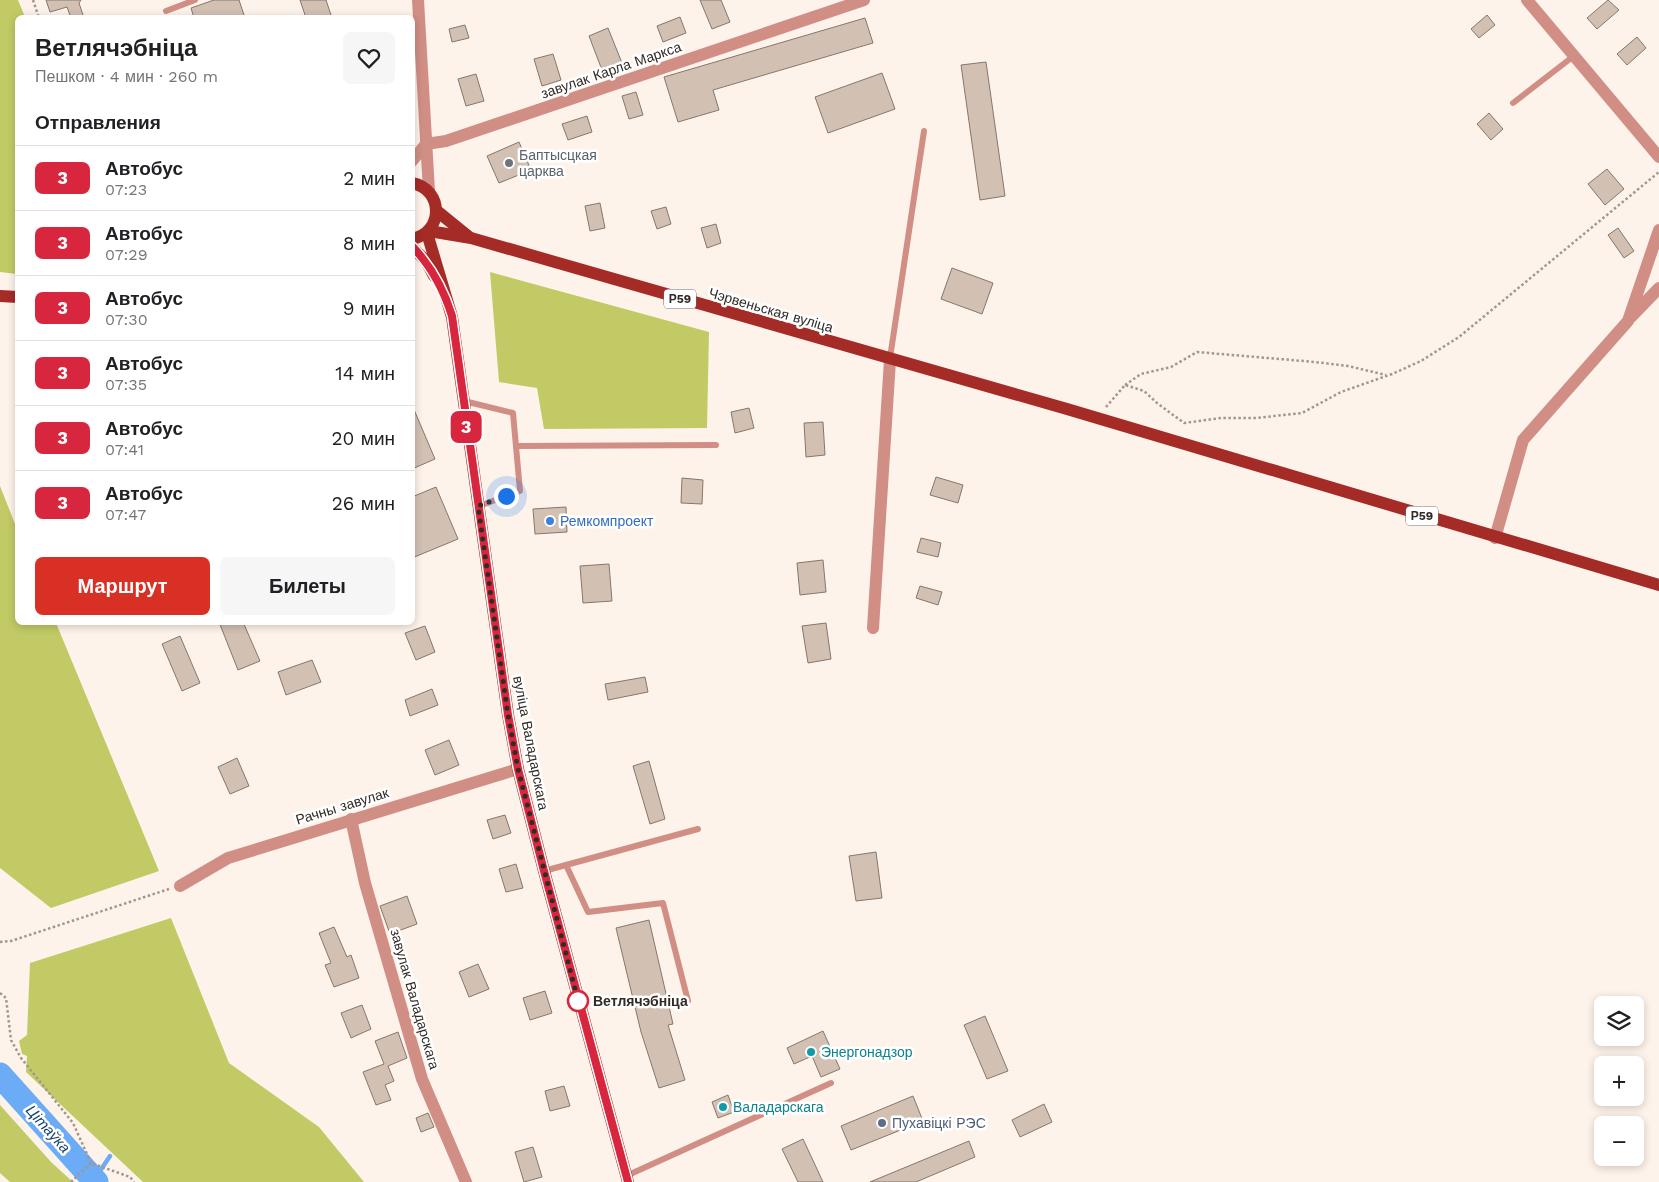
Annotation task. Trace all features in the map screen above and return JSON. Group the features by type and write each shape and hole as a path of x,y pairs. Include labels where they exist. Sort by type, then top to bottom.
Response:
{"main road":[{"path":"415,184 429,191 437,211 433,225 428,232 415,238"},
{"name":"Чэрвеньская вуліца","path":"437,211 471,238"},
{"name":"Чэрвеньская вуліца","path":"428,232 471,238 890,360"},
{"name":"вуліца Валадарскага","path":"428,232 452,316 462,401 508,715 518,769 627,1179"},
{"name":"вуліца Валадарскага","path":"415,249 426,262 447,301"},
{"path":"0,296 15,297"},
{"name":"Р59","path":"890,360 1067,409 1495,538 1659,585"}],"street":[{"path":"418,0 429,191"},
{"name":"завулак Карла Маркса","path":"426,144 446,141 864,0"},
{"path":"1527,0 1659,157"},
{"path":"415,157 426,144"},
{"path":"1628,321 1659,230"},
{"path":"1495,538 1524,440 1659,288"},
{"path":"873,628 890,360"},
{"name":"Рачны завулак","path":"180,886 228,858 518,769"},
{"name":"завулак Валадарскага","path":"351,819 365,883 422,1079 466,1182"}],"lane":[{"path":"166,11 195,0"},
{"path":"1513,103 1575,55"},
{"path":"890,360 924,131"},
{"path":"462,401 513,413 520,491 478,506"},
{"path":"516,446 716,445"},
{"path":"544,871 698,829"},
{"path":"566,865 588,912 663,903 688,1001"},
{"path":"627,1179 831,1083"}],"path":[{"path":"33,0 38,15"},
{"path":"1125,385 1144,391 1156,404 1184,423 1221,418 1256,418 1302,413 1341,392 1388,376 1421,361 1459,337 1659,172"},
{"path":"1105,408 1125,385 1141,374 1170,367 1197,352 1348,366 1388,376"},
{"path":"0,942 11,941 180,886"},
{"path":"0,993 6,998 11,1040 21,1058 73,1123 91,1163 130,1176 134,1182"},
{"path":"71,1182 91,1163"}],"green space":[{"path":"0,0 18,0 24,15 15,15 15,274 0,272"},
{"path":"490,272 709,332 707,428 544,429 537,388 499,382"},
{"path":"0,486 15,524 15,625 57,625 159,871 51,908 0,868"},
{"path":"171,918 229,1063 319,1127 364,1182 143,1182 26,1072 27,1056 22,1054 19,1041 27,1035 30,963"},
{"path":"0,1105 51,1162 73,1182 10,1182 0,1173"}],"building":[{"path":"46,0 81,0 79,3 83,15 70,15 67,7 50,12"},
{"path":"214,0 239,0 244,15 193,15 191,8"},
{"path":"300,0 326,0 331,15 305,15"},
{"path":"700,0 721,0 730,22 712,29"},
{"path":"1608,0 1619,10 1597,29 1587,18"},
{"path":"1487,15 1495,25 1479,38 1471,29"},
{"path":"680,17 686,33 663,42 657,26"},
{"path":"865,18 873,43 713,90 719,110 678,122 664,77"},
{"path":"465,25 469,38 452,42 449,29"},
{"path":"608,28 622,63 602,70 589,36"},
{"path":"1637,37 1646,48 1627,65 1617,54"},
{"path":"553,54 561,80 542,86 534,59"},
{"path":"986,62 1005,196 980,200 961,65"},
{"path":"882,73 895,109 828,133 815,97"},
{"path":"476,74 484,101 466,106 458,79"},
{"path":"636,92 643,115 629,119 622,96"},
{"path":"1489,113 1503,129 1491,140 1477,124"},
{"path":"587,116 592,132 568,140 562,124"},
{"name":"Баптысцкая царква","path":"519,142 531,170 499,183 487,156"},
{"path":"1607,169 1624,189 1605,205 1588,184"},
{"path":"600,203 605,228 590,231 585,206"},
{"path":"666,207 671,224 657,229 651,211"},
{"path":"716,224 721,243 707,248 701,228"},
{"path":"1618,228 1634,251 1624,258 1608,235"},
{"path":"952,268 993,283 982,314 941,299"},
{"path":"749,408 754,428 735,433 731,412"},
{"path":"415,412 435,459 415,468"},
{"path":"823,422 825,455 806,457 804,423"},
{"path":"936,477 963,485 958,503 930,495"},
{"path":"682,478 703,480 702,504 681,503"},
{"path":"436,487 458,539 415,557 415,496"},
{"name":"Ремкомпроект","path":"566,507 567,532 535,534 533,509"},
{"path":"921,538 941,543 938,557 917,552"},
{"path":"823,560 826,592 800,595 797,563"},
{"path":"609,564 612,601 583,603 580,566"},
{"path":"920,586 942,592 938,605 916,598"},
{"path":"826,623 831,659 808,663 802,626"},
{"path":"220,625 244,625 260,661 238,670"},
{"path":"425,626 435,652 416,660 405,633"},
{"path":"180,636 200,683 182,691 162,644"},
{"path":"312,660 321,682 286,695 278,672"},
{"path":"645,677 648,692 608,700 605,684"},
{"path":"432,689 438,705 410,716 405,700"},
{"path":"449,740 459,765 435,775 425,750"},
{"path":"237,758 249,786 230,794 218,767"},
{"path":"649,761 665,819 650,824 633,766"},
{"path":"505,815 511,833 493,839 487,820"},
{"path":"876,852 882,898 856,901 849,856"},
{"path":"516,864 523,888 506,892 499,869"},
{"path":"407,896 417,924 390,934 380,906"},
{"path":"649,920 673,1024 668,1025 685,1080 659,1088 641,1032 616,928"},
{"path":"334,927 347,957 351,955 359,978 334,987 325,965 331,963 319,933"},
{"path":"478,964 489,989 469,997 459,972"},
{"path":"545,991 552,1013 530,1020 523,998"},
{"path":"362,1005 371,1029 351,1038 341,1013"},
{"path":"985,1016 1008,1071 987,1079 964,1025"},
{"name":"Энергонадзор","path":"823,1031 840,1069 821,1077 812,1056 794,1064 787,1048"},
{"path":"398,1032 407,1058 388,1066 394,1081 385,1085 391,1100 376,1105 363,1072 384,1064 375,1041"},
{"path":"564,1086 570,1106 550,1111 545,1091"},
{"name":"Валадарскага","path":"728,1095 734,1112 718,1118 712,1102"},
{"name":"Пухавіцкі РЭС","path":"913,1096 923,1121 851,1150 841,1126"},
{"path":"1044,1104 1052,1122 1020,1137 1012,1120"},
{"path":"428,1113 434,1127 421,1132 416,1118"},
{"path":"803,1139 823,1182 798,1182 782,1149"},
{"path":"969,1141 975,1157 916,1182 870,1182"},
{"path":"533,1147 542,1177 524,1182 515,1152"}],"waterway":[{"name":"Цітаўка","path":"0,1075 96,1182"},
{"path":"94,1180 110,1156"}],"bus line":[{"name":"3","path":"415,249 426,262 447,301 452,316 462,401 508,715 518,769 628,1182"}],"place":[{"name":"Баптысцкая царква","path":"509,163"},
{"name":"Ремкомпроект","path":"550,521"},
{"name":"Ветлячэбніца","path":"578,1001"},
{"name":"Энергонадзор","path":"811,1052"},
{"name":"Валадарскага","path":"723,1107"},
{"name":"Пухавіцкі РЭС","path":"882,1123"}],"route":[{"path":"506,496 478,506 508,715 518,769 579,1004 578,1001"}]}
